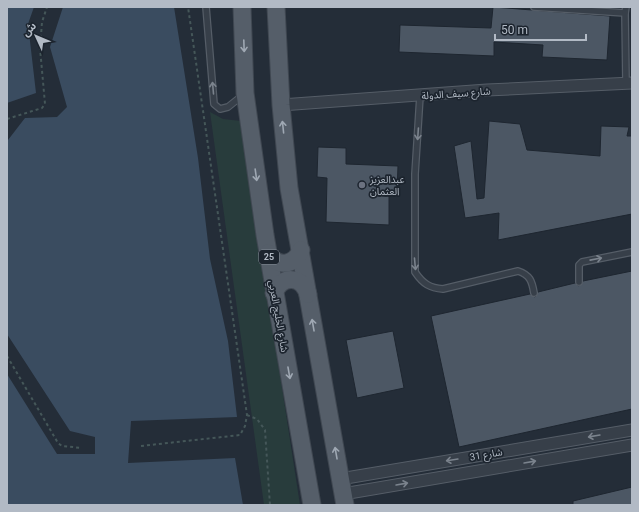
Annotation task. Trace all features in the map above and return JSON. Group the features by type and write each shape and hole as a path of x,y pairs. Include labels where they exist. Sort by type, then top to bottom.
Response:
{"main road":[{"name":"شارع الخليج العربي","path":"242,7 245,93 274,293 312,505"},
{"path":"276,7 281,105 289,188 343,492"},
{"path":"268,253 272,259 278,263 285,264 292,262 298,257 301,250"},
{"path":"274,293 278,285 284,280 292,279 299,281 305,286 308,294"}],"street":[{"name":"شارع سيف الدولة","path":"281,105 629,83"},
{"name":"شارع 31","path":"343,492 471,457 632,430"},
{"name":"شارع 31","path":"343,492 632,445"},
{"path":"471,457 473,472"}],"lane":[{"path":"206,7 214,104 220,108 228,107 245,93"},
{"path":"534,7 625,10 629,83"},
{"path":"420,96 415,174 414,258 416,272 421,281 432,288 443,290 518,271 526,273 531,280 534,293"},
{"path":"579,282 579,265 582,262 632,252"}],"path":[{"path":"7,119 42,108 45,104 40,48 42,22 47,7"},
{"path":"141,446 240,435 245,426 247,415 188,7"},
{"path":"7,356 58,443 62,446 82,448"},
{"path":"247,415 257,419 265,430 270,505"}],"green space":[{"path":"210,112 223,119 241,121 300,505 264,505"}],"water":[{"path":"7,7 34,7 28,24 36,93 7,103"},
{"path":"63,7 174,7 198,158 210,259 228,341 237,417 131,421 128,463 235,458 243,505 7,505 7,374 57,454 95,454 95,437 70,431 7,334 8,140 25,118 57,117 67,107 50,47"}],"building":[{"path":"493,7 610,16 607,60 542,57 543,45 494,42 494,56 399,52 400,25 491,28"},
{"path":"489,121 520,124 527,150 600,156 601,126 629,127 627,136 632,136 632,214 498,240 499,213 465,218 454,146 471,141 477,199 484,198"},
{"name":"عبدالعزيز العثمان","path":"318,147 346,148 346,164 398,166 397,192 389,192 389,225 326,222 327,178 317,177"},
{"path":"632,271 632,409 459,447 431,316 530,294 535,297 538,292 575,283 579,286 583,281"},
{"path":"393,331 404,388 357,398 346,340"},
{"path":"632,487 632,505 573,505 573,501"}],"place":[{"name":"عبدالعزيز العثمان","path":"362,185"}]}
